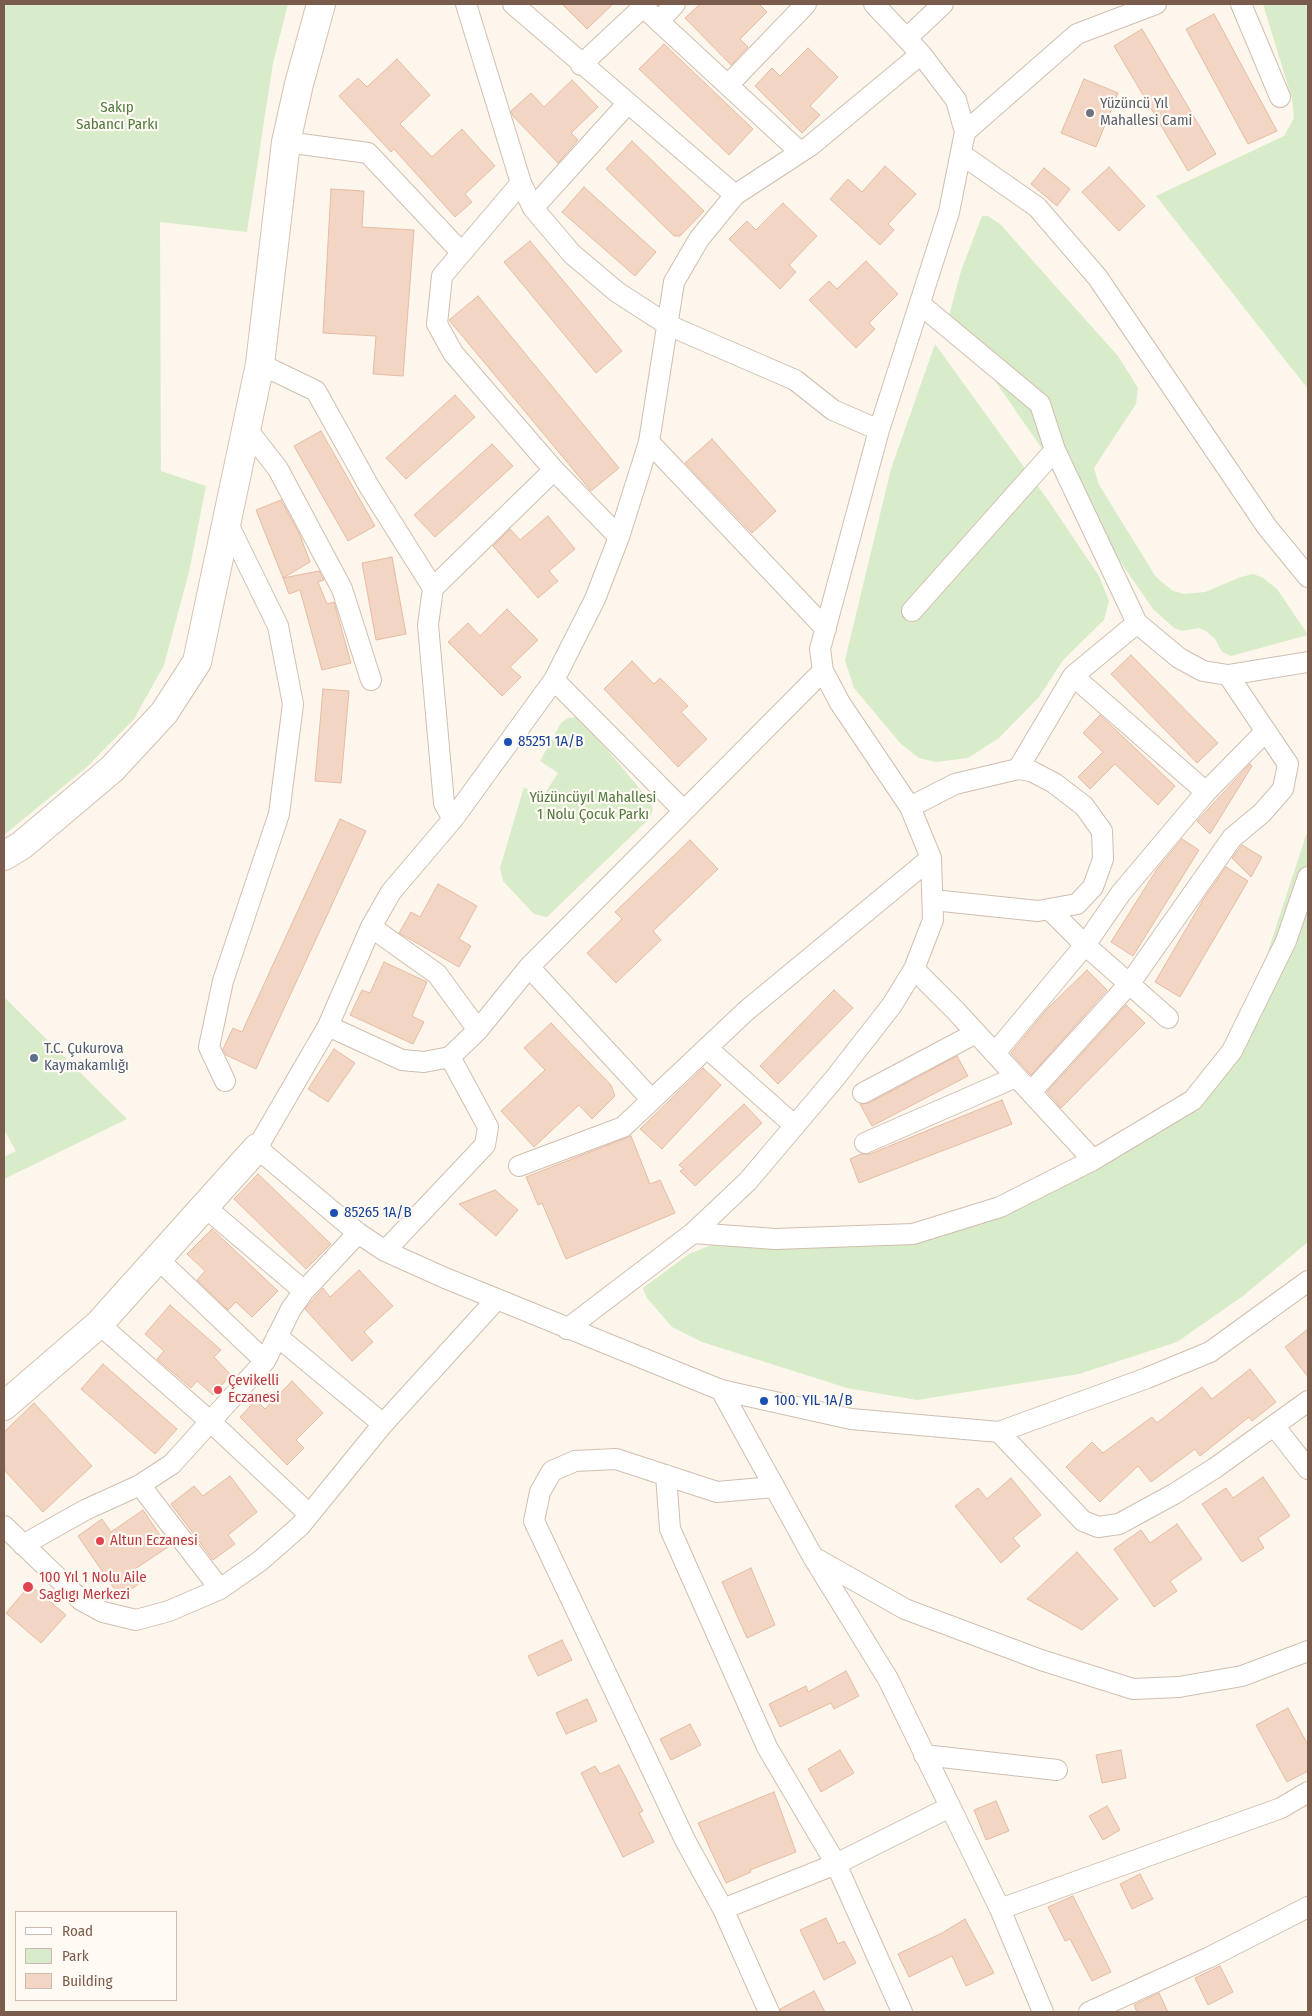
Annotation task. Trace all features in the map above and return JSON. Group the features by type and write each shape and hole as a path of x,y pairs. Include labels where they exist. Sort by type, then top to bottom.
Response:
{"street":[{"path":"4,856 22,845 88,791 164,713 197,662 228,524 260,364 286,142 299,84 321,4"},
{"path":"466,4 521,183 533,208 572,254 617,292 668,325 795,380 833,410 879,430"},
{"path":"513,4 734,195"},
{"path":"660,20 675,4"},
{"path":"729,84 806,4"},
{"path":"567,1329 693,1233 748,1181 795,1126 892,1005 914,970 933,920 932,858 910,808 840,703 823,671 820,649 879,430 949,212 965,132 956,100 921,54 874,4"},
{"path":"907,38 943,4"},
{"path":"965,132 1077,34 1156,4"},
{"path":"1241,4 1280,97"},
{"path":"581,64 642,5 800,152"},
{"path":"4,1406 99,1324 159,1260 256,1148 328,1026 371,927 391,892 453,819 554,680 595,599 619,537 649,442 674,282 700,239 734,195 810,146 921,54"},
{"path":"533,208 628,104"},
{"path":"286,142 368,153 461,252"},
{"path":"961,154 1037,208 1098,278 1267,527 1308,577"},
{"path":"521,183 442,276 437,324 453,353 554,470 619,537"},
{"path":"920,304 1040,404 1056,450 1138,623 1179,658 1203,671 1228,675 1308,662"},
{"path":"260,364 316,391 370,488 434,588"},
{"path":"246,428 278,469 342,589 371,680"},
{"path":"649,442 826,630"},
{"path":"912,611 1056,450"},
{"path":"453,819 444,803 428,625 434,588 554,470"},
{"path":"225,1080 210,1047 223,981 280,814 293,704 278,626 228,524"},
{"path":"1018,769 1073,676 1138,623"},
{"path":"328,1026 402,1060 424,1062 450,1057 478,1030 529,967 823,671"},
{"path":"1031,1092 1130,983 1232,838 1262,814 1283,789 1288,764 1228,675"},
{"path":"1073,676 1206,792"},
{"path":"554,680 684,811"},
{"path":"995,1053 1085,945 1121,893 1206,792 1266,731"},
{"path":"910,808 955,784 1018,769 1031,771 1054,783 1084,806 1102,831 1103,859 1093,887 1077,904 1038,911 933,900"},
{"path":"519,1166 623,1127 746,1012 932,858"},
{"path":"693,1233 775,1239 913,1234 1000,1207 1093,1160 1193,1100 1232,1051 1286,941 1308,877"},
{"path":"1049,909 1085,945 1168,1018"},
{"path":"371,927 437,974 478,1030"},
{"path":"529,967 652,1100"},
{"path":"914,970 995,1053 1093,1160"},
{"path":"863,1093 976,1033"},
{"path":"707,1048 795,1126"},
{"path":"385,1251 485,1145 488,1128 450,1057"},
{"path":"865,1143 1016,1077"},
{"path":"256,1148 358,1233 385,1251 496,1300 721,1390 851,1419 999,1432 1210,1352 1308,1281"},
{"path":"205,1207 304,1292"},
{"path":"23,1545 84,1510 140,1485 172,1464 212,1423 265,1361 291,1309 358,1233"},
{"path":"159,1260 265,1361"},
{"path":"4,1526 81,1600 103,1612 136,1620 169,1612 220,1589 260,1561 300,1526 383,1424 496,1300"},
{"path":"99,1324 212,1423 309,1514"},
{"path":"277,1336 383,1424"},
{"path":"4,1394 32,1380"},
{"path":"721,1390 813,1557 888,1679 1000,1909 1043,2012"},
{"path":"999,1432 1083,1521 1098,1527 1119,1524 1174,1494 1275,1427 1308,1401"},
{"path":"1275,1427 1308,1470"},
{"path":"769,2012 723,1909 686,1842 534,1521 540,1492 552,1471 575,1462 616,1459 718,1492 774,1487"},
{"path":"666,1475 670,1529 767,1747 836,1864 902,2012"},
{"path":"140,1485 220,1589"},
{"path":"813,1557 906,1609 1041,1660 1133,1689 1179,1687 1242,1676 1308,1651"},
{"path":"924,1755 1057,1770"},
{"path":"1000,1909 1281,1808 1308,1792"},
{"path":"723,1909 836,1864 950,1807"},
{"path":"1089,2012 1210,1957 1308,1907"}],"green space":[{"name":"Sakıp Sabancı Parkı","path":"4,4 288,4 273,63 247,232 160,222 161,471 206,486 189,572 164,665 134,719 87,767 4,835"},
{"path":"1263,4 1308,4 1308,389 1156,196 1284,136 1294,118 1292,99"},
{"path":"982,216 988,216 1000,224 1118,356 1138,388 1136,404 1094,468 1099,485 1156,577 1173,591 1184,594 1205,592 1253,574 1263,578 1277,589 1308,635 1231,656 1222,652 1215,639 1206,631 1199,628 1182,631 1174,628 1153,609 991,375 947,323 961,271"},
{"path":"935,344 1050,503 1099,576 1109,601 1104,620 1063,660 1039,697 999,738 968,758 936,762 919,758 901,744 854,688 845,660 891,469"},
{"name":"Yüzüncüyıl Mahallesi 1 Nolu Çocuk Parkı","path":"576,717 583,721 650,801 653,810 649,819 547,917 534,914 503,881 500,868 524,787 542,798 558,773 540,761 561,723 568,718"},
{"path":"1308,829 1308,1242 1243,1296 1177,1342 1079,1374 917,1400 847,1388 702,1342 672,1327 647,1298 643,1288 689,1254 721,1241 956,1224 1156,1114 1195,1084 1221,1053 1256,988"},
{"name":"T.C. Çukurova Kaymakamlığı","path":"4,997 127,1119 4,1179 4,1157 16,1151 4,1130"}],"building":[{"path":"562,4 613,4 587,29"},
{"path":"700,4 759,4 767,12 740,39 748,47 731,65 685,18"},
{"path":"1214,14 1277,131 1248,144 1186,29"},
{"path":"1142,29 1216,154 1188,171 1114,46"},
{"path":"664,44 753,129 729,155 639,69"},
{"path":"808,48 838,77 810,106 820,115 802,133 755,86 772,68 780,76"},
{"path":"397,59 430,95 400,124 432,157 462,129 495,166 465,194 472,202 455,217 394,149 391,152 339,96 358,78 367,87"},
{"name":"Yüzüncü Yıl Mahallesi Cami","path":"1084,79 1118,93 1096,147 1061,133"},
{"path":"572,80 598,107 571,133 578,140 558,163 513,116 511,111 531,93 544,107"},
{"path":"632,141 704,211 680,236 674,236 606,169"},
{"path":"885,166 916,194 888,224 894,230 880,245 830,199 848,179 862,192"},
{"path":"1109,167 1145,206 1119,231 1082,192"},
{"path":"1044,168 1070,189 1057,206 1031,184"},
{"path":"584,187 656,252 635,276 562,212"},
{"path":"331,189 364,191 362,227 414,230 403,376 373,374 376,336 323,333"},
{"path":"783,203 817,236 789,265 796,272 780,289 729,239 747,221 756,230"},
{"path":"530,241 622,351 596,373 504,262"},
{"path":"866,261 898,294 869,323 875,329 856,348 809,300 829,281 837,289"},
{"path":"478,296 619,468 591,491 449,320"},
{"path":"455,395 475,417 406,479 386,458"},
{"path":"321,431 375,526 348,541 294,446"},
{"path":"712,439 776,511 752,533 685,463"},
{"path":"492,444 513,466 435,537 414,515"},
{"path":"281,500 300,535 310,562 283,578 256,510"},
{"path":"548,516 575,549 549,571 558,581 538,598 493,546 510,529 520,540"},
{"path":"392,557 406,634 376,640 362,563"},
{"path":"319,571 324,580 318,582 327,604 334,602 351,663 322,670 300,590 289,594 283,578"},
{"path":"507,609 538,640 510,667 521,677 502,696 448,642 468,623 480,636"},
{"path":"1131,655 1218,743 1197,763 1111,674"},
{"path":"632,661 654,684 660,678 688,706 681,712 707,739 678,767 604,689"},
{"path":"323,689 349,691 341,783 315,781"},
{"path":"1100,715 1175,786 1158,805 1115,764 1090,789 1078,777 1103,752 1083,733"},
{"path":"1250,764 1252,766 1210,834 1197,821"},
{"path":"340,819 366,831 256,1069 226,1055 223,1049 233,1028 242,1032"},
{"path":"1182,839 1199,850 1133,956 1111,942 1157,869"},
{"path":"690,840 718,869 653,931 661,940 616,983 587,953 622,919 615,912"},
{"path":"1242,845 1262,857 1251,877 1232,858"},
{"path":"1226,867 1248,881 1180,997 1155,982 1203,900"},
{"path":"438,884 477,906 459,939 471,946 459,967 399,933 411,912 420,917"},
{"path":"384,962 427,982 412,1016 424,1022 413,1044 350,1015 362,990 370,993"},
{"path":"1087,970 1107,990 1031,1075 1011,1053 1047,1009"},
{"path":"834,990 853,1008 778,1084 760,1066"},
{"path":"1126,1005 1145,1023 1061,1108 1047,1092"},
{"path":"551,1023 611,1085 615,1096 592,1119 579,1105 534,1147 501,1111 545,1070 524,1048"},
{"path":"334,1049 355,1063 328,1102 308,1089"},
{"path":"957,1056 968,1076 872,1126 860,1104 869,1103"},
{"path":"703,1068 721,1085 662,1149 640,1129"},
{"path":"1002,1100 1012,1124 859,1183 850,1159 861,1154 870,1154"},
{"path":"744,1104 762,1123 695,1186 680,1171 684,1169 679,1165"},
{"path":"631,1136 650,1184 660,1180 675,1213 566,1259 542,1203 538,1205 526,1177"},
{"path":"258,1174 331,1244 306,1269 234,1199"},
{"path":"495,1190 518,1210 496,1236 459,1204"},
{"path":"212,1229 278,1291 252,1317 236,1302 228,1310 197,1280 205,1271 187,1254"},
{"path":"359,1270 393,1306 364,1332 373,1342 352,1361 305,1309 323,1288 330,1297"},
{"path":"170,1305 221,1350 214,1357 231,1375 213,1395 197,1381 191,1388 157,1359 164,1351 145,1334"},
{"path":"1308,1329 1308,1377 1285,1347"},
{"path":"103,1364 177,1429 155,1454 81,1389"},
{"path":"1250,1369 1276,1402 1252,1421 1249,1417 1200,1456 1195,1449 1151,1482 1138,1466 1100,1502 1066,1467 1092,1442 1103,1453 1152,1417 1157,1423 1202,1387 1212,1399"},
{"path":"292,1381 323,1413 296,1440 304,1448 287,1465 240,1417 256,1400 265,1409"},
{"path":"34,1403 92,1466 43,1512 4,1470 4,1432"},
{"path":"230,1476 257,1512 228,1535 235,1544 213,1560 171,1504 194,1486 203,1496"},
{"path":"1263,1477 1290,1516 1258,1538 1264,1548 1242,1562 1202,1504 1226,1488 1233,1498"},
{"path":"1011,1478 1041,1515 1013,1538 1020,1546 1001,1563 955,1506 978,1488 987,1499"},
{"path":"143,1510 168,1547 135,1569 143,1581 120,1597 78,1536 102,1519 111,1532"},
{"path":"1177,1524 1202,1559 1170,1581 1177,1591 1154,1607 1114,1549 1141,1530 1150,1543"},
{"path":"1077,1552 1118,1599 1082,1630 1027,1599"},
{"path":"751,1568 775,1625 747,1638 722,1582"},
{"path":"30,1585 66,1615 41,1643 6,1613"},
{"path":"562,1640 572,1660 538,1676 528,1656"},
{"path":"846,1671 859,1696 834,1709 831,1703 780,1727 769,1704 806,1686 808,1692"},
{"path":"587,1699 597,1721 566,1734 556,1713"},
{"path":"1288,1708 1308,1745 1308,1771 1287,1782 1256,1725"},
{"path":"690,1724 701,1745 671,1760 660,1739"},
{"path":"840,1750 854,1773 821,1792 808,1769"},
{"path":"1121,1750 1126,1778 1102,1783 1096,1755"},
{"path":"619,1765 643,1811 639,1813 654,1842 623,1857 581,1773 595,1766 600,1774"},
{"path":"774,1792 796,1852 750,1870 751,1872 726,1883 698,1823"},
{"path":"996,1801 1009,1831 986,1840 974,1810"},
{"path":"1107,1806 1120,1830 1103,1840 1089,1816"},
{"path":"1140,1874 1153,1899 1132,1909 1120,1884"},
{"path":"1073,1896 1111,1972 1092,1981 1070,1939 1065,1941 1048,1907"},
{"path":"826,1918 838,1944 844,1941 856,1963 824,1980 800,1930"},
{"path":"965,1919 994,1973 966,1986 952,1956 909,1977 898,1954 942,1933"},
{"path":"1220,1966 1233,1992 1208,2005 1195,1978"},
{"path":"814,1991 825,2012 781,2012 780,2009"},
{"path":"1159,1993 1168,2012 1137,2012 1134,2005"}],"place":[{"name":"Yüzüncü Yıl Mahallesi Cami","path":"1090,113"},
{"name":"85251 1A/B","path":"508,742"},
{"name":"T.C. Çukurova Kaymakamlığı","path":"34,1058"},
{"name":"85265 1A/B","path":"334,1213"},
{"name":"Çevikelli Eczanesi","path":"218,1390"},
{"name":"100. YIL 1A/B","path":"764,1401"},
{"name":"Altun Eczanesi","path":"100,1541"},
{"name":"100 Yıl 1 Nolu Aile Saglıgı Merkezi","path":"28,1587"}]}
